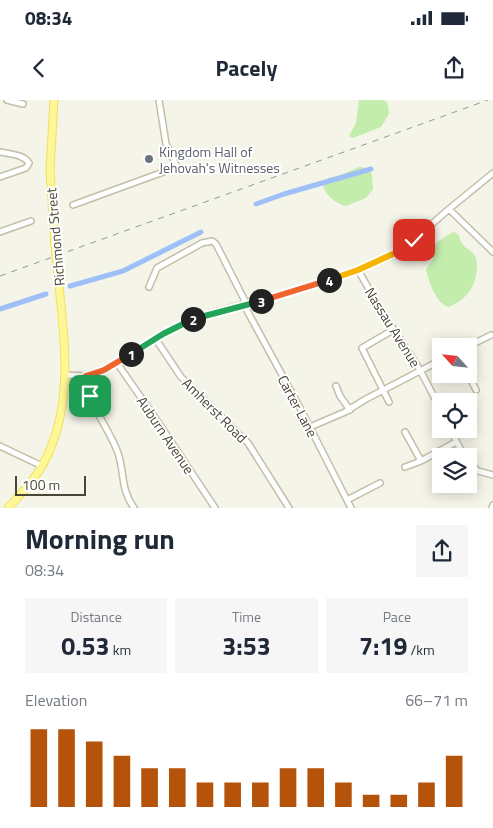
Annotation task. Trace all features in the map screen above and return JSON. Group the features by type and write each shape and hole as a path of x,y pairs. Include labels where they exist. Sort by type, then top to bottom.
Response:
{"main road":[{"name":"Richmond Street","path":"8,508 42,466 59,425 65,393 50,170 54,100"}],"street":[{"path":"7,100 23,104"},
{"path":"73,205 177,167 166,144 159,100"},
{"path":"0,152 25,158 29,164 24,169 0,177"},
{"path":"65,375 86,376 98,373 155,338 195,318 304,289 358,270 403,248 491,176"},
{"path":"449,209 493,252"},
{"path":"0,232 31,221"},
{"name":"Carter Lane","path":"150,288 157,268 197,245 212,241 216,244 245,305 351,508"},
{"name":"Nassau Avenue","path":"358,270 393,330 420,370 432,393"},
{"path":"389,402 362,348 393,330"},
{"path":"478,342 491,335"},
{"name":"Amherst Road","path":"155,338 182,377 248,443 289,508"},
{"name":"Auburn Avenue","path":"117,363 215,508"},
{"path":"310,427 350,410 432,364"},
{"path":"86,376 90,396 118,453 124,490 134,508"},
{"path":"472,383 476,390"},
{"path":"336,386 340,396 350,410"},
{"path":"405,432 421,461"},
{"path":"454,438 459,448"},
{"path":"405,467 421,461 456,442"},
{"path":"0,446 42,466"},
{"path":"477,469 493,475"},
{"path":"347,500 380,483"}],"green space":[{"path":"359,100 384,100 388,104 389,114 381,127 353,138 349,136 356,123"},
{"path":"359,167 368,168 372,175 373,189 366,198 346,206 329,196 323,186 328,178 341,175"},
{"path":"454,232 459,235 464,246 475,256 477,268 470,291 449,307 440,302 431,286 426,270 433,259 436,243"}],"waterway":[{"path":"256,204 371,169"},
{"path":"70,286 123,271 201,232"},
{"path":"0,309 46,294"}],"railway":[{"path":"0,276 488,100"}],"place":[{"name":"Kingdom Hall of Jehovah's Witnesses","path":"149,159"}],"route":[{"path":"90,396 86,376 111,367 155,338 178,326 195,318 304,289 358,270 397,252 414,240"}]}
